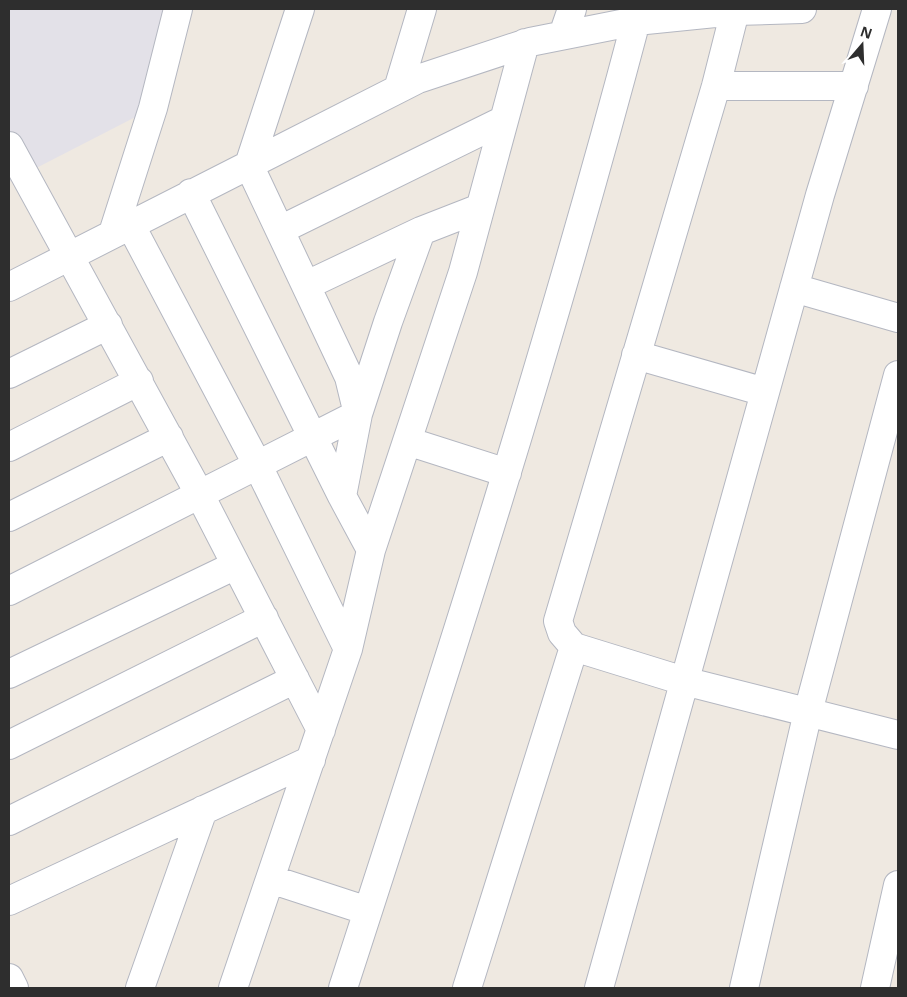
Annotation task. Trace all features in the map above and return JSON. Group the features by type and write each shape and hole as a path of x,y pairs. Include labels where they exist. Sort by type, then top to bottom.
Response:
{"street":[{"path":"178,9 121,229 257,464 348,648"},
{"path":"300,9 249,165 349,377 358,414"},
{"path":"398,89 422,9"},
{"path":"563,36 572,9"},
{"path":"9,287 418,79 525,44 636,21 691,13 802,9"},
{"path":"599,988 794,288 878,9"},
{"path":"735,11 716,86 558,621 562,633 574,647 684,681 898,734"},
{"path":"343,988 447,667 562,292 636,21"},
{"path":"233,988 348,648 371,550 463,272 525,44"},
{"path":"716,86 854,86"},
{"path":"280,230 504,120"},
{"path":"9,146 200,495 321,730"},
{"path":"191,193 312,438 371,550"},
{"path":"306,285 421,231 480,208"},
{"path":"342,496 358,414 388,322 421,231"},
{"path":"794,288 898,318"},
{"path":"9,374 108,324"},
{"path":"636,355 765,392"},
{"path":"744,988 808,712 898,376"},
{"path":"9,447 139,381"},
{"path":"9,592 358,414"},
{"path":"9,517 169,437"},
{"path":"407,441 507,473"},
{"path":"9,674 236,565"},
{"path":"9,746 264,618"},
{"path":"469,988 574,647"},
{"path":"9,821 295,679"},
{"path":"9,901 311,760"},
{"path":"140,988 203,810"},
{"path":"270,879 368,911"},
{"path":"875,988 898,885"},
{"path":"9,978 14,988"}],"shaded area":[{"path":"9,9 181,9 153,108 9,182"}]}
